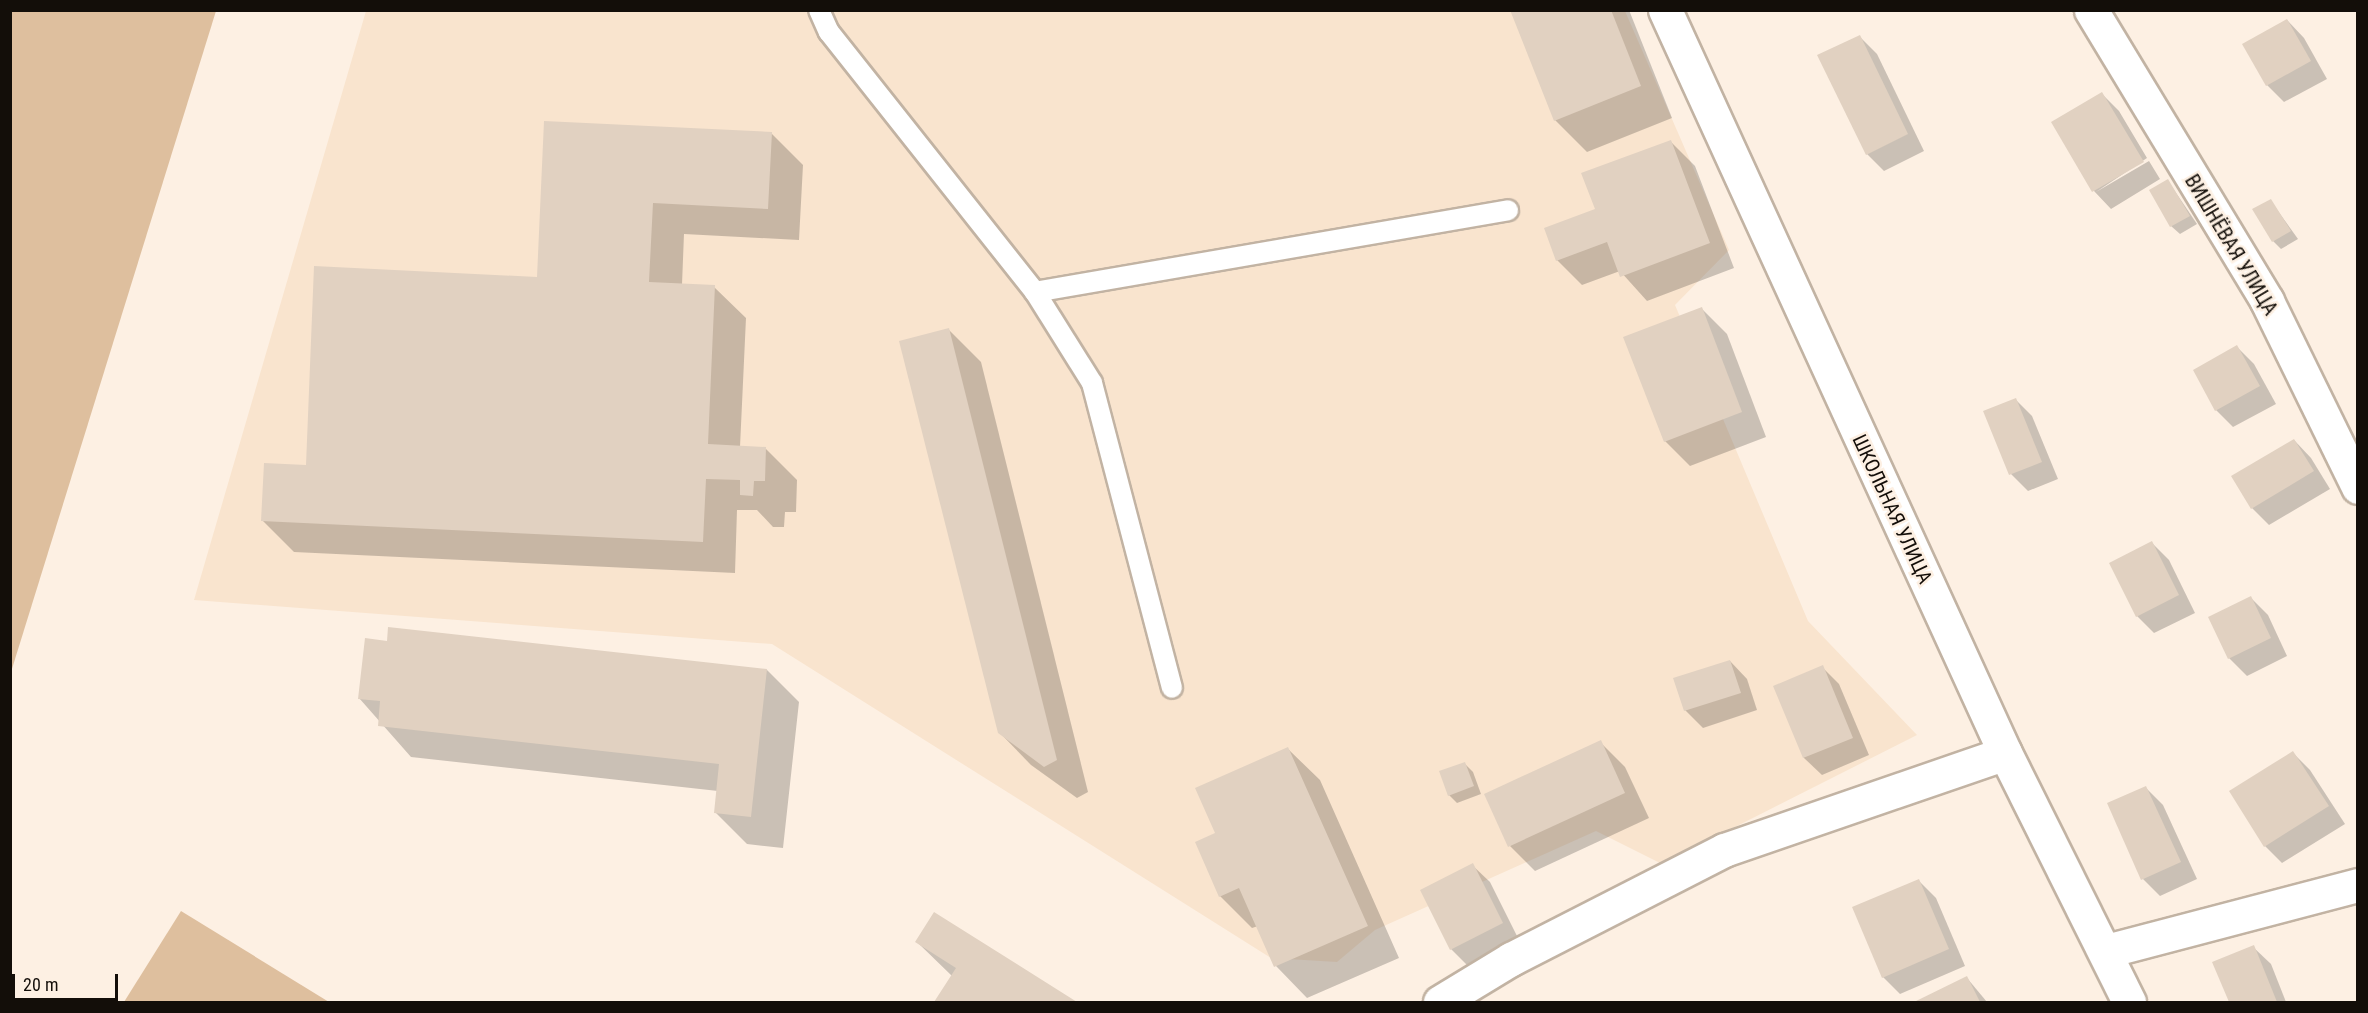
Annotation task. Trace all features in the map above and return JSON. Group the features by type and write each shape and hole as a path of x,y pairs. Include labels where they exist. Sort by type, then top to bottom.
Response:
{"street":[{"name":"ШКОЛЬНАЯ УЛИЦА","path":"1665,10 2005,753 2106,951 2129,1002"},
{"name":"ВИШНЁВАЯ УЛИЦА","path":"2091,10 2267,301 2358,487"},
{"path":"1440,1002 1511,959 1724,850 2005,753"},
{"path":"2106,951 2358,885"}],"lane":[{"path":"819,10 829,32 1035,292 1092,383 1172,688"},
{"path":"1035,292 1508,210"}],"shaded area":[{"path":"10,11 216,11 11,672"},
{"path":"366,11 1625,11 1729,250 1675,305 1808,621 1917,735 1662,864 1596,831 1375,930 1337,962 1271,958 772,644 194,600"},
{"path":"181,911 329,1002 124,1002"}],"building":[{"path":"1510,10 1611,10 1641,86 1554,121"},
{"path":"2287,19 2311,61 2266,86 2242,44"},
{"path":"1860,35 1908,134 1866,155 1817,55"},
{"path":"2102,92 2144,162 2092,192 2051,122"},
{"path":"544,121 772,132 768,209 653,203 649,282 715,285 708,444 766,447 765,481 754,481 753,496 740,495 740,480 706,479 703,542 261,521 264,463 306,465 314,266 537,277"},
{"path":"1671,140 1710,243 1620,277 1607,242 1556,261 1544,228 1595,209 1581,173"},
{"path":"2168,179 2190,216 2170,227 2149,190"},
{"path":"2271,199 2291,231 2272,242 2252,209"},
{"path":"1702,307 1742,412 1664,442 1623,337"},
{"path":"949,328 1057,760 1044,767 998,733 899,341"},
{"path":"2237,345 2260,386 2215,411 2193,370"},
{"path":"2016,398 2042,462 2009,475 1983,411"},
{"path":"2294,439 2314,471 2251,509 2231,476"},
{"path":"2152,541 2179,595 2136,617 2109,563"},
{"path":"2251,596 2271,638 2228,659 2208,617"},
{"path":"388,627 767,669 751,817 714,813 719,764 378,726 380,701 358,699 365,638 387,641"},
{"path":"1730,660 1741,693 1684,711 1673,678"},
{"path":"1823,665 1853,738 1803,758 1773,686"},
{"path":"1601,740 1625,793 1508,847 1484,794"},
{"path":"1288,747 1368,926 1274,967 1239,888 1219,897 1195,842 1215,833 1195,788"},
{"path":"2293,751 2329,806 2264,847 2229,791"},
{"path":"1465,762 1474,786 1448,796 1439,771"},
{"path":"2146,786 2181,862 2141,880 2107,803"},
{"path":"1473,863 1503,923 1450,950 1420,890"},
{"path":"1919,879 1949,949 1882,978 1852,907"},
{"path":"934,912 1077,1002 934,1002 956,968 915,942"},
{"path":"2254,945 2277,1002 2229,1002 2212,962"},
{"path":"1967,976 1980,1002 1914,1002"}]}
